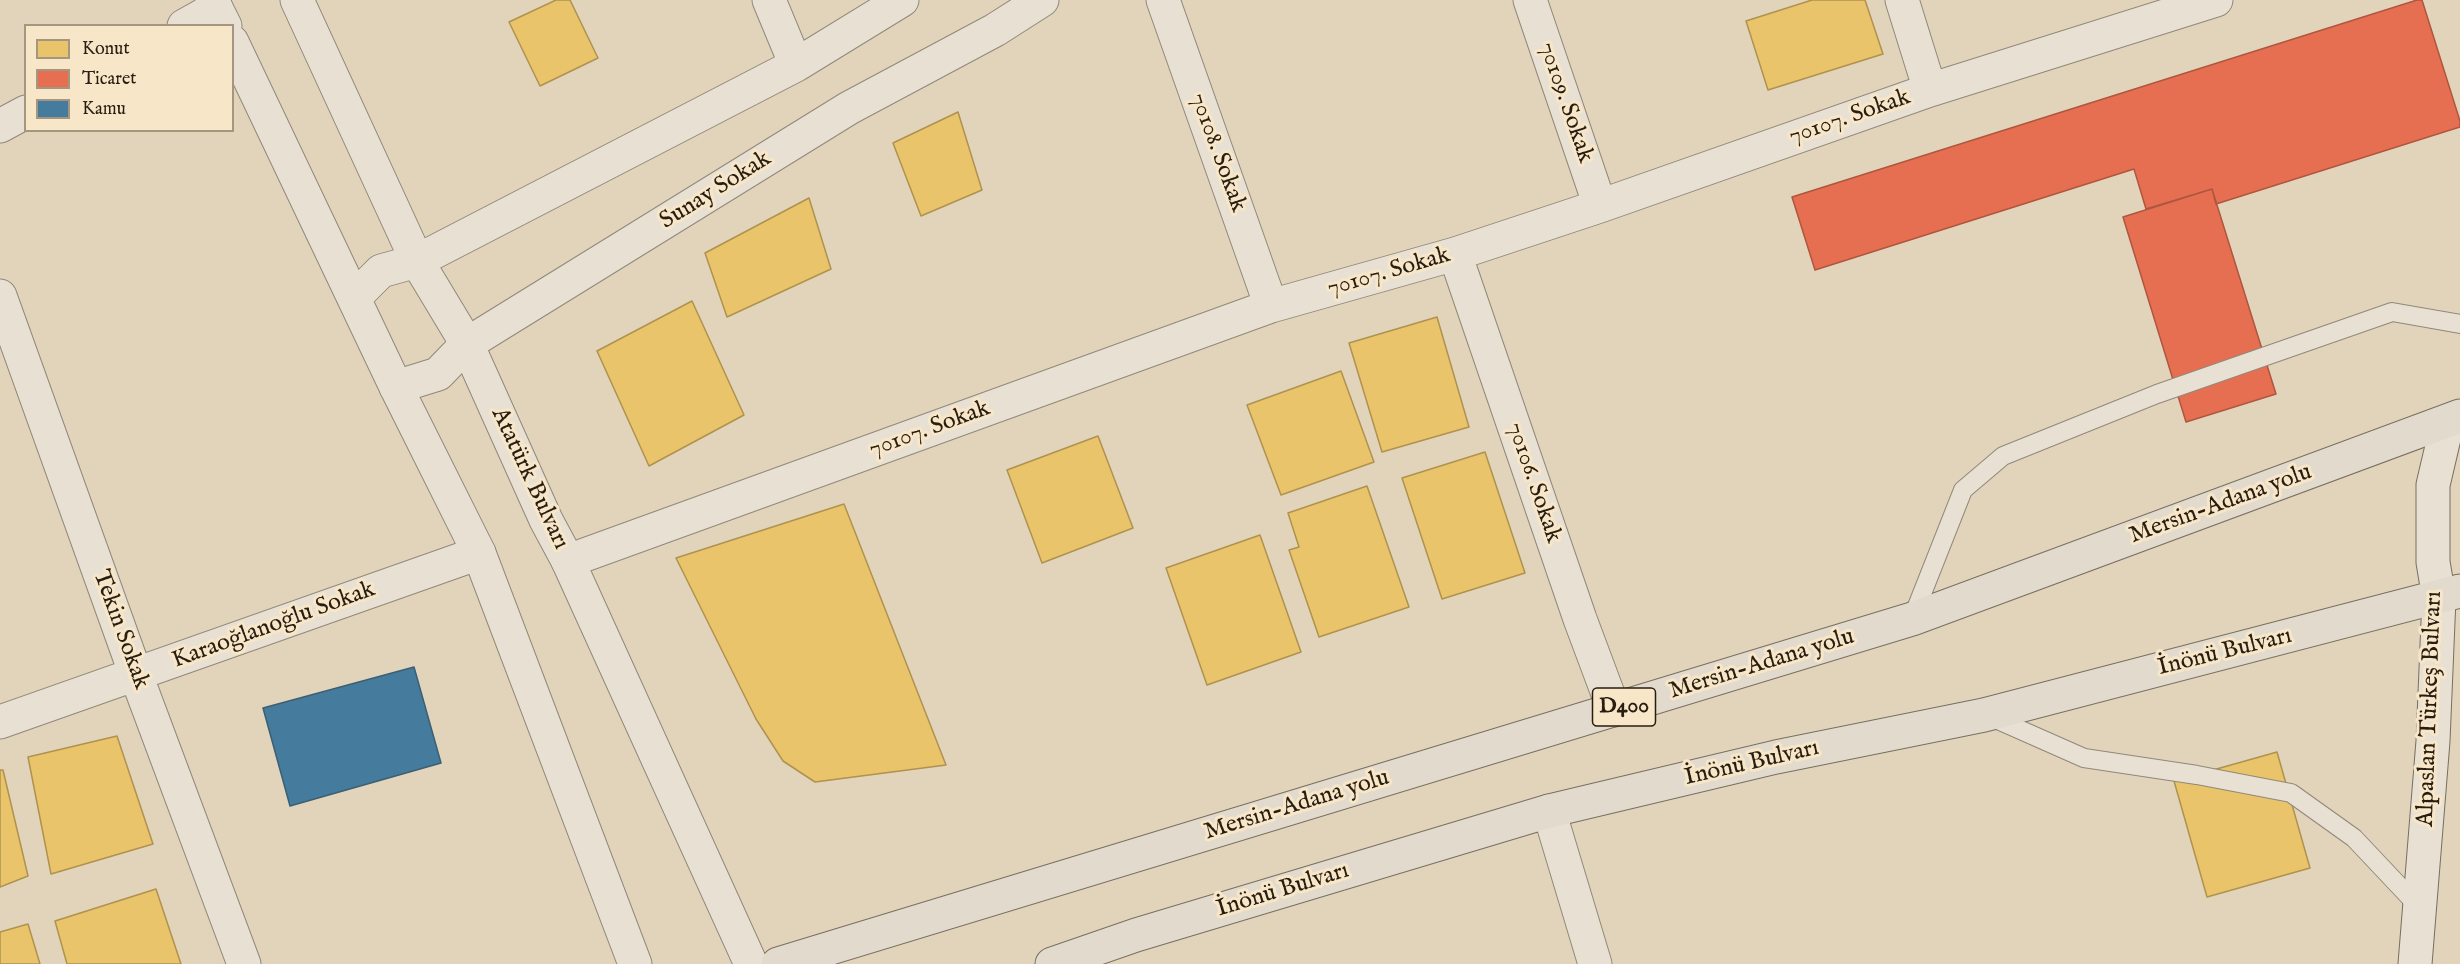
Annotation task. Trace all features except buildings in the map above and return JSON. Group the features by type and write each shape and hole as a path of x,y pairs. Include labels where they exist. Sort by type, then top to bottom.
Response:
{"highway":[{"name":"Mersin-Adana yolu","path":"778,964 1912,619 2454,418"},
{"name":"İnönü Bulvarı","path":"1052,964 1136,935 1549,811 1776,758 1984,714 2450,594"}],"street":[{"name":"Atatürk Bulvarı","path":"297,0 417,261 467,345 751,964"},
{"path":"770,0 796,65"},
{"path":"355,297 381,271 417,261 796,65 902,0"},
{"name":"Sunay Sokak","path":"396,387 438,374 467,345 849,108 995,30 1042,0"},
{"name":"70108. Sokak","path":"1163,0 1271,306"},
{"name":"70109. Sokak","path":"1530,0 1600,206"},
{"path":"1902,0 1930,90"},
{"name":"70107. Sokak","path":"568,561 1271,306 1455,254 1600,206 1930,90 2216,0"},
{"path":"189,24 218,11"},
{"path":"234,46 396,387 480,553 635,964"},
{"path":"0,126 24,113"},
{"name":"70106. Sokak","path":"1455,254 1580,619 1614,710"},
{"name":"Tekin Sokak","path":"0,296 136,675 244,964"},
{"name":"Alpaslan Türkeş Bulvarı","path":"2415,964 2433,741 2450,594 2433,562 2433,485 2454,418"},
{"name":"Karaoğlanoğlu Sokak","path":"0,722 480,553"},
{"path":"1549,811 1595,964"}],"lane":[{"path":"1912,619 1963,490 2003,456 2157,394 2392,312 2460,324"},
{"path":"1984,714 2084,758 2197,775 2291,793 2354,838 2420,909"}]}
